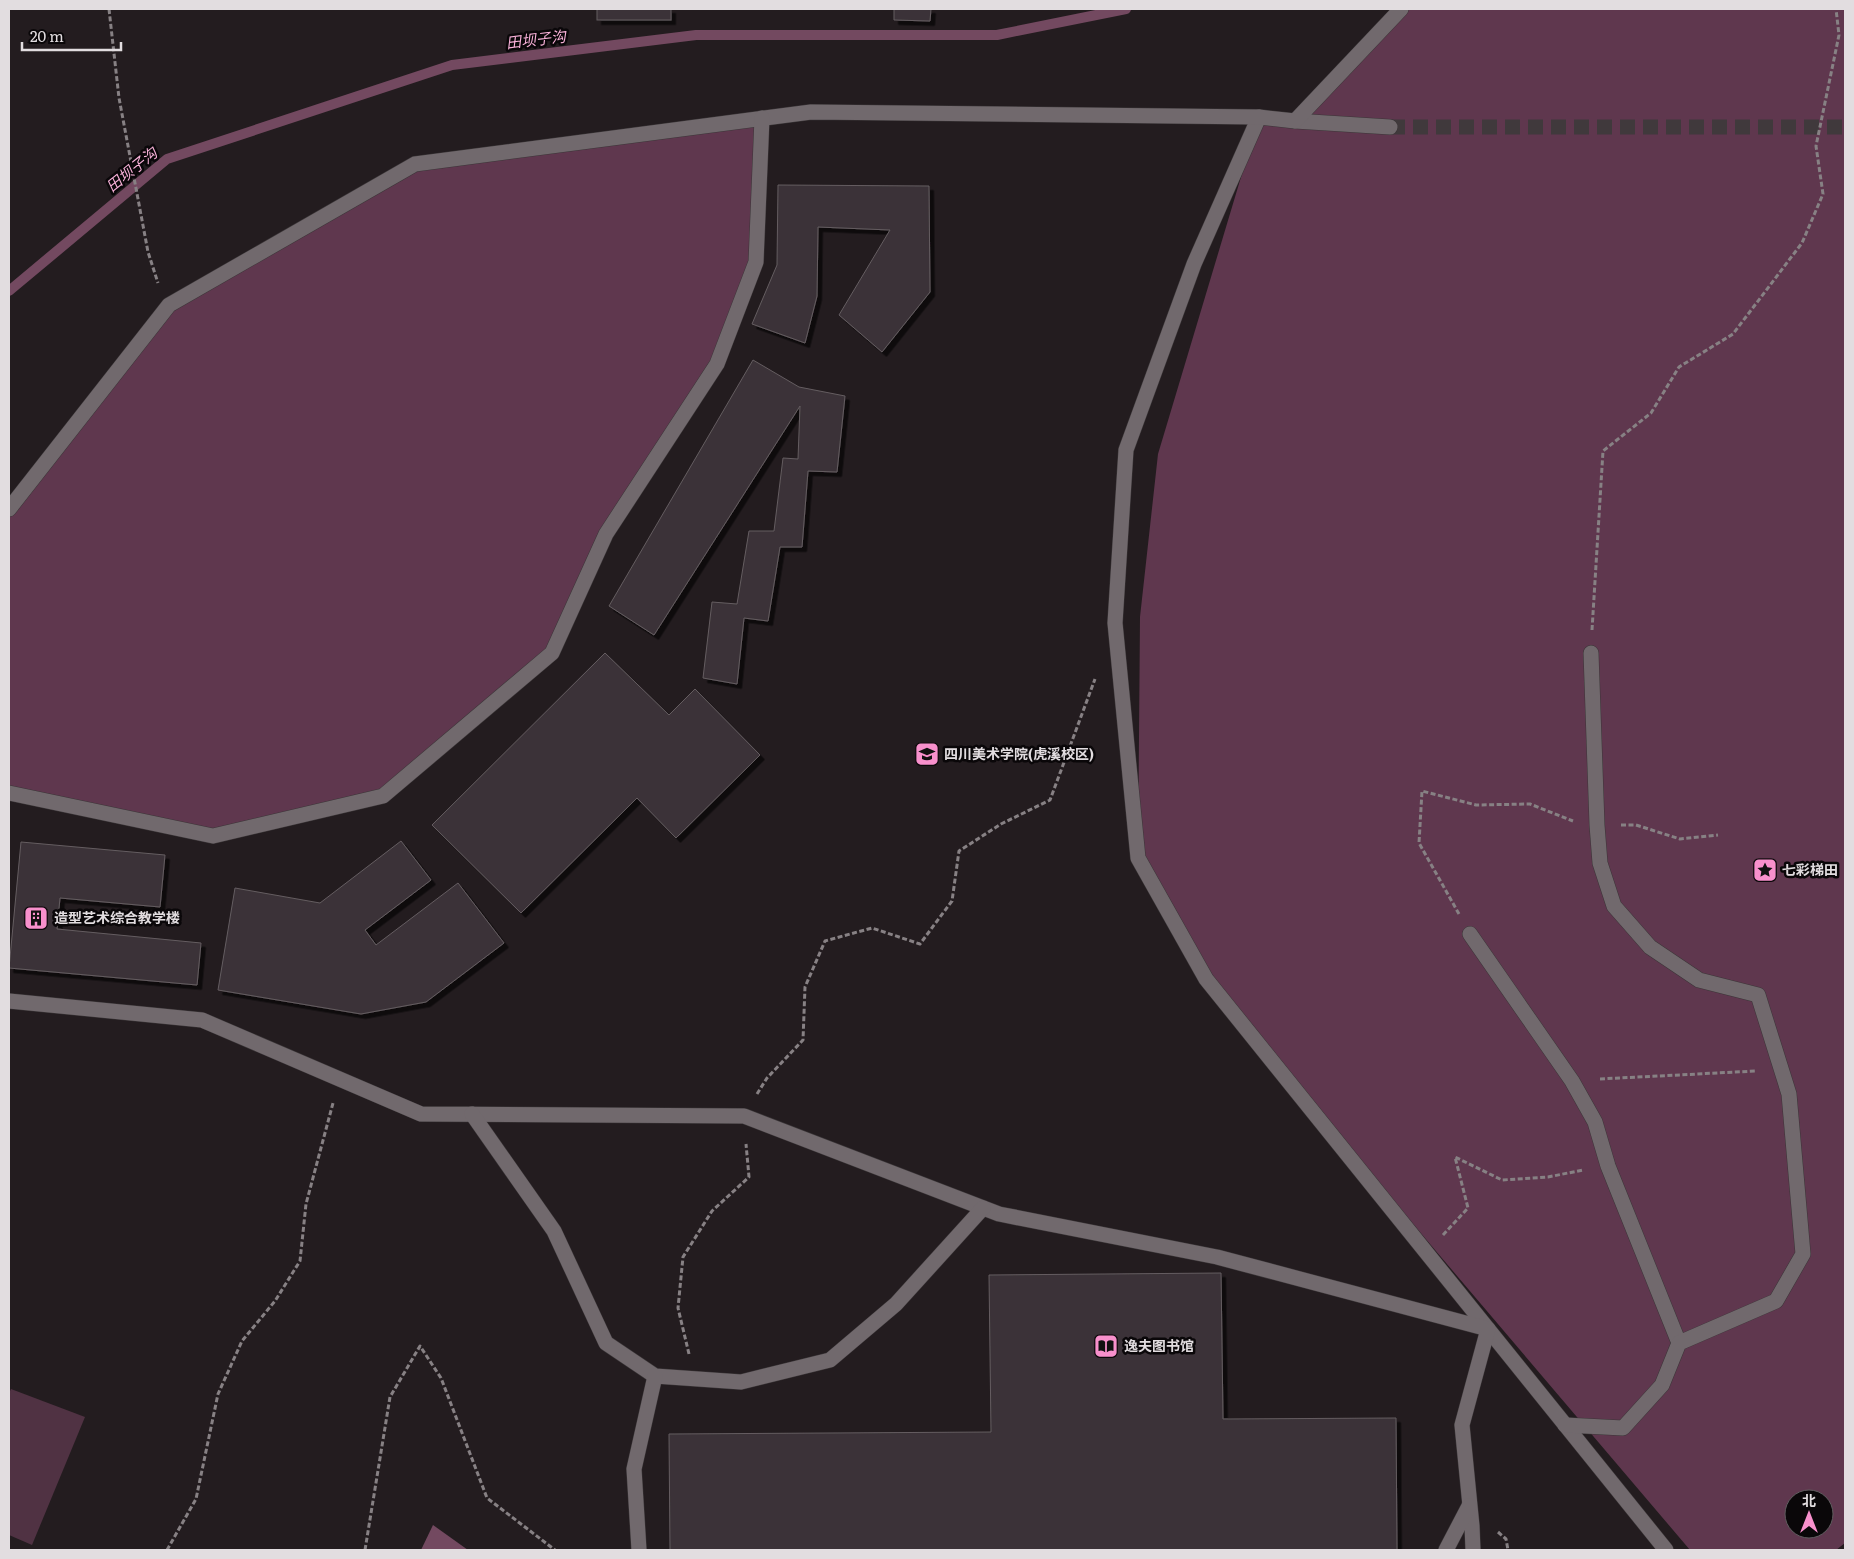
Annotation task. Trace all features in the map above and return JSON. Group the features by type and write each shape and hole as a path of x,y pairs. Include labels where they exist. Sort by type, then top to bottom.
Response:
{"lane":[{"path":"1295,121 1401,9"},
{"path":"9,509 169,305 415,164 811,112 1259,117 1390,127"},
{"path":"1259,117 1194,264 1126,450 1116,622 1138,858 1206,979 1666,1550"},
{"path":"9,793 213,836 383,796 552,653 606,534 717,364 756,262 762,118"},
{"path":"1591,653 1600,863 1614,906 1650,948 1699,980 1758,995 1789,1094 1803,1254 1776,1301 1679,1343"},
{"path":"1470,934 1572,1081 1595,1122 1608,1166 1679,1343 1662,1385 1623,1428 1565,1425"},
{"path":"9,1001 202,1020 421,1114 744,1116 999,1214 1217,1257 1488,1329"},
{"path":"472,1114 554,1231 606,1343 655,1376 742,1382 830,1360 896,1304 983,1208"},
{"path":"1473,1550 1462,1425 1488,1329"},
{"path":"638,1550 634,1469 655,1376"},
{"path":"1446,1550 1469,1506"}],"path":[{"path":"109,9 120,98 148,252 154,277 169,305"},
{"path":"1591,653 1604,451 1651,413 1679,367 1733,334 1802,243 1823,194 1816,146 1839,35 1836,9"},
{"path":"671,1377 690,1358 678,1308 683,1256 712,1211 749,1176 744,1116 767,1078 803,1040 805,987 825,942 872,928 920,944 952,902 959,851 1000,824 1050,800 1095,678"},
{"path":"1470,934 1419,843 1422,791 1476,805 1530,804 1570,820 1597,825 1636,825 1680,839 1718,835"},
{"path":"1572,1081 1781,1069"},
{"path":"167,1550 196,1499 218,1394 242,1341 275,1302 300,1262 306,1204 334,1102 350,1083"},
{"path":"1426,1252 1468,1208 1456,1157 1502,1180 1548,1177 1608,1166"},
{"path":"365,1550 390,1397 420,1346 441,1378 487,1498 555,1550"}],"shaded area":[{"path":"1401,9 1845,9 1845,1543 1836,1550 1690,1550 1220,997 1138,858 1140,617 1158,454 1259,117 1295,121"},
{"path":"762,118 756,262 717,364 606,534 552,653 383,796 213,836 9,793 9,509 169,305 415,164"},
{"path":"11,1389 85,1417 32,1545 9,1535 9,1393"},
{"path":"433,1525 468,1550 421,1550"}],"building":[{"path":"597,9 671,9 671,20 597,20"},
{"path":"894,9 931,9 930,21 894,20"},
{"path":"778,185 929,186 930,292 882,352 839,315 890,230 818,227 817,296 805,343 752,324 777,265"},
{"path":"753,360 799,387 845,396 837,472 808,471 802,547 780,547 768,621 744,618 737,684 703,678 712,602 737,604 749,531 774,531 783,458 798,459 800,406 654,635 609,606"},
{"path":"605,653 669,715 695,689 760,755 676,838 637,798 521,913 432,825"},
{"path":"401,841 431,880 365,930 376,945 458,883 504,943 426,1002 361,1014 218,990 235,888 320,903"},
{"name":"造型艺术综合教学楼","path":"21,842 165,855 160,907 60,898 57,929 201,943 197,985 9,968"},
{"name":"逸夫图书馆","path":"1221,1273 1223,1419 1396,1418 1397,1550 670,1550 669,1434 991,1432 989,1275"}],"waterway":[{"name":"田坝子沟","path":"9,291 167,159 452,65 696,35 997,35 1126,9"}],"tunnel":[{"path":"1390,127 1845,127"}],"place":[{"name":"四川美术学院(虎溪校区)","path":"927,754"},
{"name":"七彩梯田","path":"1765,870"},
{"name":"造型艺术综合教学楼","path":"36,918"},
{"name":"逸夫图书馆","path":"1106,1346"}]}
